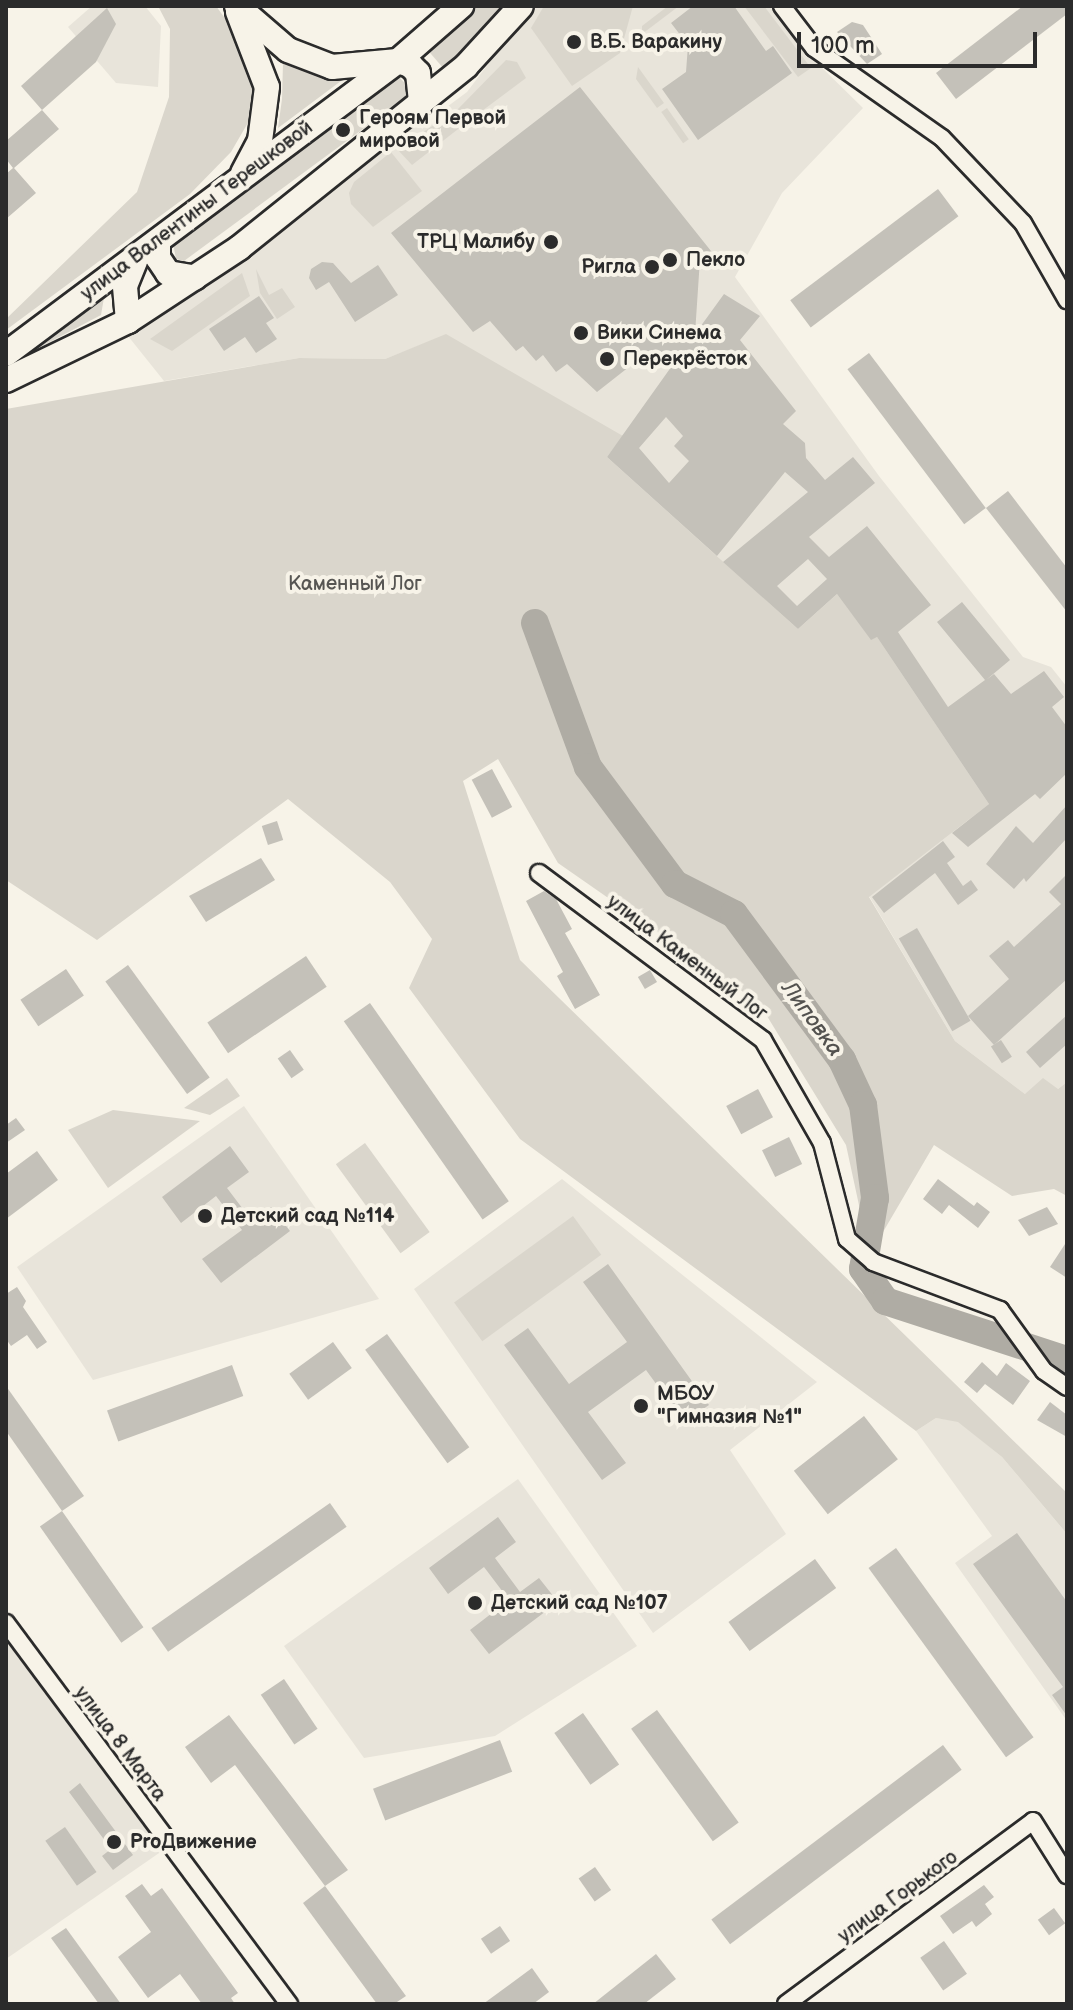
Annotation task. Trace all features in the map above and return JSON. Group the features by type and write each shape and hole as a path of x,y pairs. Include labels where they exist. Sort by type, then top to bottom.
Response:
{"main road":[{"path":"236,6 288,50 332,67 398,61 418,73 421,103"},
{"path":"236,6 267,87 260,141 238,182"},
{"name":"улица Валентины Терешковой","path":"6,354 135,261 398,61 461,6"},
{"path":"6,380 128,321 195,278 466,66 521,6"},
{"path":"158,243 158,258 168,273 195,278"},
{"path":"128,321 125,286 135,261"}],"street":[{"path":"782,6 814,48 942,138 1023,223 1067,300"},
{"name":"улица Каменный Лог","path":"539,873 763,1040 822,1143 847,1239 873,1262 1000,1310 1044,1371 1067,1387"},
{"name":"улица 8 Марта","path":"6,1623 289,2004"},
{"name":"улица Горького","path":"786,2004 1033,1821 1067,1875"}],"shaded area":[{"path":"92,6 145,6 161,26 158,87 116,83 68,27"},
{"path":"532,6 774,6 809,55 863,108 782,193 735,277 879,476 1023,657 1051,667 1067,687 1067,1082 1058,1089 1025,1094 955,1041 869,896 970,819 871,640 836,594 798,629 607,457 622,437 446,335 385,359 299,358 164,381 128,336 242,257 407,127 432,118 467,92"},
{"name":"Детский сад №114","path":"244,1106 379,1299 93,1380 17,1267"},
{"name":"МБОУ \"Гимназия №1\"","path":"562,1179 817,1382 730,1450 786,1534 653,1633 414,1289"},
{"path":"936,1418 958,1421 1002,1457 1067,1534 1067,1721 955,1563 992,1536 916,1431"},
{"name":"Детский сад №107","path":"518,1479 637,1646 495,1736 364,1758 284,1646"},
{"path":"6,1639 162,1851 6,1959"}],"green space":[{"path":"158,6 216,6 232,28 257,90 253,114 231,152 190,194 6,330 6,319 137,192 169,97 170,29"},
{"path":"473,6 502,6 444,69 425,47"},
{"path":"544,6 633,6 620,53 572,86 531,28"},
{"path":"668,6 679,6 642,34 642,26"},
{"path":"744,6 764,6 811,68 798,77"},
{"path":"506,60 517,62 526,78 467,122 456,111"},
{"path":"283,63 345,78 278,128 282,99"},
{"path":"638,67 664,103 657,108 636,79"},
{"path":"399,77 411,90 405,98 184,261 176,259 173,243"},
{"path":"667,108 689,139 683,143 661,112"},
{"path":"451,114 462,126 412,165 397,149"},
{"path":"391,152 422,191 373,227 351,204 349,193 354,182"},
{"path":"256,269 269,295 282,288 295,307 277,319 260,293"},
{"path":"242,273 250,296 172,351 150,339"},
{"path":"106,286 101,315 6,365"},
{"name":"Каменный Лог","path":"446,334 623,436 607,457 798,629 837,594 871,639 877,637 989,804 869,897 955,1041 1025,1094 1043,1078 1058,1089 1067,1082 1067,1196 1054,1189 1012,1196 934,1145 883,1232 865,1233 846,1145 759,1003 558,863 498,759 463,781 520,960 1067,1493 1067,1534 1002,1457 958,1422 936,1418 916,1431 520,1139 409,988 432,939 390,882 288,799 97,940 6,880 6,409 299,358 385,359"},
{"path":"227,1078 240,1096 210,1115 184,1108"},
{"path":"113,1110 200,1121 108,1188 68,1130"},
{"path":"365,1143 430,1232 401,1253 336,1164"},
{"path":"573,1216 601,1255 482,1341 454,1302"}],"building":[{"path":"693,6 734,6 766,51 773,46 792,73 698,140 662,89 686,72 688,45 671,23"},
{"path":"1023,6 1067,6 1067,14 956,99 936,73"},
{"path":"107,8 116,24 96,62 42,110 21,86"},
{"path":"852,22 863,25 882,54 867,64 837,32"},
{"path":"580,87 711,251 700,259 695,334 724,294 760,316 740,340 796,411 783,424 805,443 806,458 825,480 853,457 875,483 809,537 829,557 867,526 931,605 898,632 948,707 985,680 937,622 962,602 1010,660 986,680 994,674 1011,694 1044,671 1064,697 1052,707 1067,727 1067,773 1040,799 1035,794 968,847 952,833 989,804 877,637 871,640 837,594 798,629 723,562 808,492 785,472 717,556 607,457 674,363 639,359 597,392 567,364 556,372 543,355 536,361 523,346 516,351 490,321 473,332 391,233","holes":["666,417 683,436 674,446 689,461 669,483 639,448","808,559 827,579 797,606 777,586"]},
{"path":"42,110 59,129 14,168 36,193 6,219 6,174 13,168 6,159 6,141"},
{"path":"938,189 958,216 811,327 790,300"},
{"path":"322,262 333,263 351,283 378,265 398,295 355,322 329,282 316,290 309,278 311,269"},
{"path":"259,296 274,318 266,323 277,339 256,353 245,337 224,351 209,329"},
{"path":"869,353 986,508 964,524 847,369"},
{"path":"1008,491 1067,568 1067,612 986,508"},
{"path":"492,769 512,807 492,818 472,780"},
{"path":"1067,805 1067,838 1026,882 1024,878 1014,889 986,864 1016,826 1033,843"},
{"path":"277,821 283,840 268,845 262,826"},
{"path":"943,841 955,857 947,863 963,886 971,880 978,890 958,905 935,873 884,913 872,897"},
{"path":"261,858 275,880 206,922 189,896"},
{"path":"1067,874 1067,979 994,1045 968,1016 1009,979 989,956 1008,940 1014,947 1061,904 1049,892"},
{"path":"544,891 556,899 572,929 565,933 600,995 575,1009 557,976 563,972 526,901"},
{"path":"917,928 970,1021 952,1031 899,938"},
{"path":"306,956 327,987 228,1053 207,1023"},
{"path":"128,965 210,1077 187,1094 105,981"},
{"path":"66,969 84,996 38,1026 20,1000"},
{"path":"650,970 657,982 645,989 638,977"},
{"path":"370,1003 509,1201 483,1220 344,1021"},
{"path":"1067,1015 1067,1044 1040,1068 1026,1052"},
{"path":"1001,1040 1012,1057 1002,1063 991,1047"},
{"path":"290,1050 304,1070 291,1078 278,1059"},
{"path":"758,1089 773,1117 741,1134 726,1106"},
{"path":"16,1118 25,1130 6,1143 6,1125"},
{"path":"789,1137 802,1164 775,1177 762,1150"},
{"path":"230,1146 249,1172 227,1188 252,1221 271,1207 290,1231 221,1283 202,1259 242,1230 216,1196 181,1223 162,1197"},
{"path":"37,1151 58,1180 6,1219 6,1174"},
{"path":"938,1179 974,1206 977,1202 990,1212 978,1228 949,1205 942,1214 923,1199"},
{"path":"1047,1207 1058,1224 1029,1236 1018,1220"},
{"path":"1067,1241 1067,1278 1050,1267"},
{"path":"608,1264 709,1405 684,1422 646,1370 588,1412 626,1463 602,1480 504,1345 528,1328 569,1384 627,1342 583,1282"},
{"path":"17,1287 26,1301 23,1307 47,1342 37,1349 27,1335 11,1346 6,1339 6,1294"},
{"path":"387,1334 469,1447 447,1463 365,1350"},
{"path":"333,1342 352,1368 308,1400 289,1374"},
{"path":"982,1362 997,1376 1006,1363 1030,1381 1013,1405 985,1384 977,1393 964,1382"},
{"path":"232,1365 243,1396 118,1441 107,1410"},
{"path":"6,1386 84,1496 62,1511 6,1431"},
{"path":"1050,1402 1067,1415 1067,1437 1037,1420"},
{"path":"864,1416 898,1459 828,1514 794,1471"},
{"path":"330,1503 347,1527 168,1652 151,1628"},
{"path":"62,1511 143,1627 121,1643 40,1526"},
{"path":"498,1517 516,1542 495,1558 520,1592 539,1578 558,1602 489,1654 470,1630 509,1600 484,1567 448,1594 429,1568"},
{"path":"1017,1533 1067,1602 1067,1716 1052,1695 1063,1687 973,1564"},
{"path":"896,1548 1034,1737 1006,1757 868,1568"},
{"path":"815,1559 836,1588 750,1651 728,1622"},
{"path":"284,1679 318,1729 294,1744 261,1695"},
{"path":"657,1710 739,1822 713,1841 631,1729"},
{"path":"583,1713 619,1765 590,1785 554,1733"},
{"path":"229,1715 348,1870 325,1886 235,1765 211,1783 185,1747"},
{"path":"500,1740 512,1772 385,1820 373,1789"},
{"path":"943,1745 962,1770 730,1944 711,1920"},
{"path":"80,1783 133,1855 113,1870 102,1856 111,1849 69,1792"},
{"path":"65,1827 97,1872 77,1886 45,1841"},
{"path":"595,1867 611,1890 595,1901 579,1878"},
{"path":"142,1884 151,1896 162,1888 238,1993 231,1998 235,2004 202,2004 180,1974 148,1998 118,1957 151,1932 125,1896"},
{"path":"984,1885 994,1897 985,1904 992,1914 976,1927 972,1921 953,1934 940,1916"},
{"path":"325,1886 406,1996 394,2004 377,2004 303,1903"},
{"path":"1054,1908 1065,1923 1049,1935 1038,1920"},
{"path":"500,1926 510,1941 491,1954 481,1939"},
{"path":"66,1928 121,2004 99,2004 51,1938"},
{"path":"944,1941 967,1974 943,1990 920,1958"},
{"path":"656,1954 676,1979 644,2004 593,2004"},
{"path":"532,1968 549,1992 533,2004 483,2004"}],"waterway":[{"name":"Липовка","path":"535,623 588,767 675,884 734,914 842,1060 863,1105 875,1198 863,1269 885,1301 1067,1360"}],"place":[{"name":"В.Б. Варакину","path":"574,42"},
{"name":"Героям Первой мировой","path":"343,130"},
{"name":"ТРЦ Малибу","path":"551,242"},
{"name":"Пекло","path":"670,260"},
{"name":"Ригла","path":"652,267"},
{"name":"Вики Синема","path":"581,333"},
{"name":"Перекрёсток","path":"607,359"},
{"name":"Детский сад №114","path":"205,1216"},
{"name":"МБОУ \"Гимназия №1\"","path":"641,1406"},
{"name":"Детский сад №107","path":"475,1603"},
{"name":"ProДвижение","path":"114,1842"}]}
